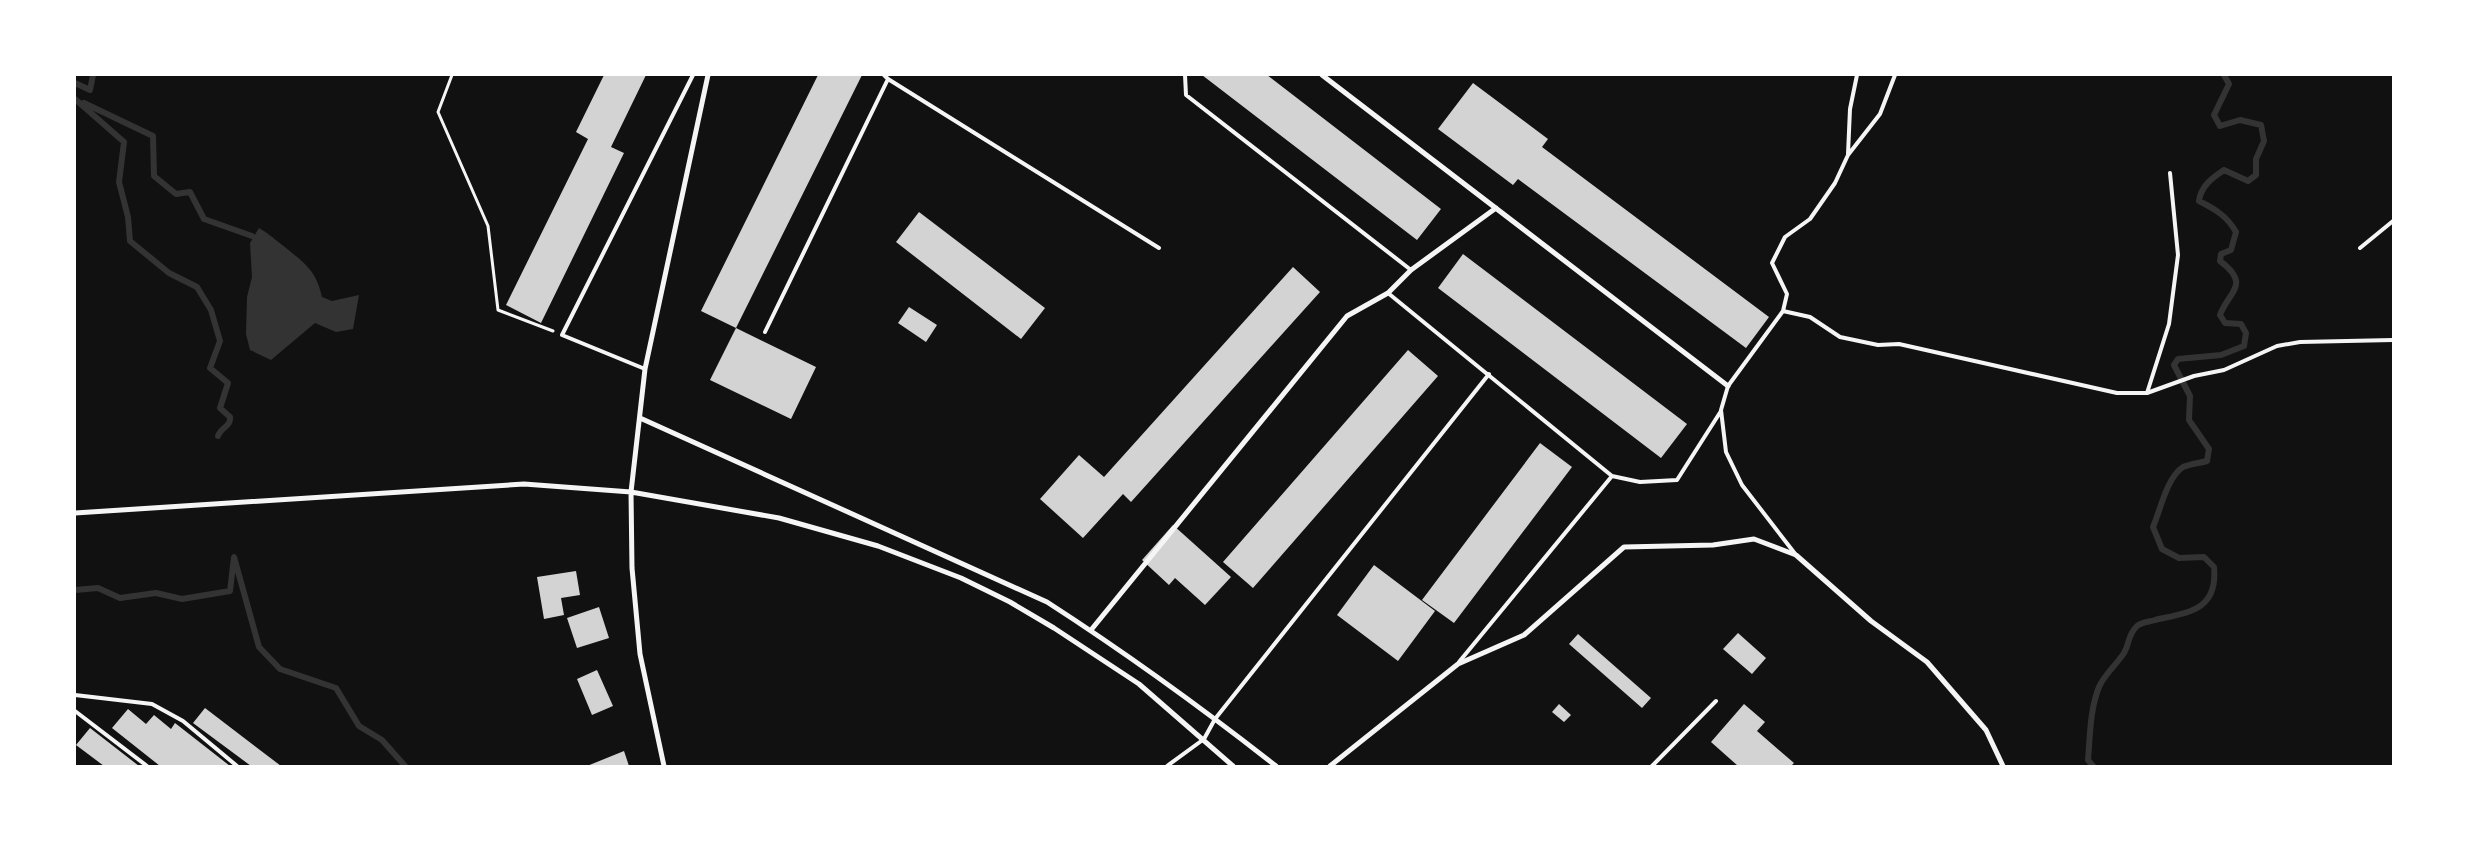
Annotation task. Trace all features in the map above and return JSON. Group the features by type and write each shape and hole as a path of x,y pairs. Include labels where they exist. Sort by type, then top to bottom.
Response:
{"street":[{"path":"664,766 640,654 632,568 631,492 646,369 708,75"},
{"path":"1322,75 1728,386"},
{"path":"1091,630 1347,316 1388,293 1411,270 1496,208"},
{"path":"640,418 1047,602 1091,630 1215,719 1276,766"},
{"path":"75,513 494,484 558,485 631,492 726,507 832,532 878,546 961,578 1010,602 1054,628 1139,684 1233,766"},
{"path":"1330,766 1458,664 1524,635 1624,547 1713,545 1754,539 1796,555 1871,620 1927,662 1986,730 2003,766"}],"lane":[{"path":"646,369 562,335 693,75"},
{"path":"884,75 1159,248"},
{"path":"1185,75 1186,95 1411,270"},
{"path":"1848,155 1850,109 1857,75"},
{"path":"1388,293 1612,476 1640,482 1677,480 1721,410 1728,386 1783,311 1787,294 1772,263 1785,237 1810,219 1835,183 1848,155 1880,114 1895,75"},
{"path":"765,332 888,79"},
{"path":"2147,393 2169,324 2178,255 2170,173"},
{"path":"2360,248 2393,221"},
{"path":"1783,311 1810,317 1840,337 1878,345 1899,344 2117,393 2147,393 2194,376 2224,370 2277,346 2300,342 2393,340"},
{"path":"1167,766 1204,739 1215,719 1489,374"},
{"path":"1721,410 1726,452 1742,486 1796,555"},
{"path":"1458,664 1612,476"},
{"path":"75,695 152,704 184,721 237,766"},
{"path":"1652,766 1716,701"},
{"path":"75,711 147,766"}],"path":[{"path":"452,75 438,112 488,226 498,310 562,335"}],"shaded area":[{"path":"259,228 308,267 316,279 322,297 332,301 359,295 353,329 336,332 315,323 271,360 250,350 246,334 247,297 252,277 250,243"}],"building":[{"path":"604,75 646,75 611,147 624,153 541,323 506,305 588,139 576,132"},
{"path":"818,75 862,75 736,328 701,311"},
{"path":"1202,75 1267,75 1441,209 1417,240"},
{"path":"1473,83 1548,139 1542,147 1769,317 1746,348 1518,179 1513,185 1438,129"},
{"path":"919,212 1045,308 1021,339 896,242"},
{"path":"1463,254 1687,424 1661,458 1438,288"},
{"path":"1293,267 1320,292 1131,502 1123,494 1083,538 1040,499 1079,455 1104,477"},
{"path":"909,307 937,325 926,342 898,323"},
{"path":"736,328 816,367 791,419 710,380"},
{"path":"1408,350 1438,376 1253,588 1223,562"},
{"path":"1540,443 1572,467 1454,623 1422,600"},
{"path":"1173,525 1231,577 1205,605 1175,578 1169,585 1142,560"},
{"path":"1374,565 1435,611 1398,661 1337,615"},
{"path":"576,571 580,595 561,598 564,615 544,619 537,577"},
{"path":"599,607 609,638 577,648 567,618"},
{"path":"1738,633 1766,658 1752,674 1723,649"},
{"path":"1578,634 1651,698 1642,708 1569,644"},
{"path":"597,670 613,706 592,715 577,679"},
{"path":"1559,704 1571,715 1564,722 1552,712"},
{"path":"1744,704 1765,722 1757,731 1794,763 1791,766 1738,766 1711,742"},
{"path":"205,708 281,766 251,766 193,723"},
{"path":"128,709 146,724 154,715 171,729 175,723 230,766 160,766 112,728"},
{"path":"90,728 139,766 104,766 76,745"},
{"path":"624,751 629,766 587,766"}],"waterway":[{"path":"75,83 90,90 93,75"},
{"path":"2093,766 2088,760 2091,723 2096,695 2104,678 2124,653 2130,636 2137,626 2141,624 2199,607 2206,601 2214,581 2214,567 2204,557 2179,558 2162,549 2153,527 2168,486 2177,472 2183,467 2207,461 2209,449 2189,420 2190,396 2174,365 2178,359 2221,355 2244,346 2246,333 2241,324 2225,323 2220,315 2236,283 2235,276 2230,269 2220,261 2221,254 2231,250 2236,232 2220,214 2199,201 2202,191 2211,179 2224,170 2248,181 2256,175 2256,159 2264,141 2261,125 2240,120 2220,126 2214,115 2229,84 2224,75"},
{"path":"75,99 124,142 119,182 128,217 130,241 169,273 197,287 211,310 220,341 210,368 228,383 220,408 230,417 229,423 218,436"},
{"path":"84,103 153,136 154,176 176,194 190,192 204,219 252,236"},
{"path":"75,590 98,588 120,598 156,593 182,599 230,591 234,557 259,647 280,669 336,688 359,726 382,740 405,766"}]}
